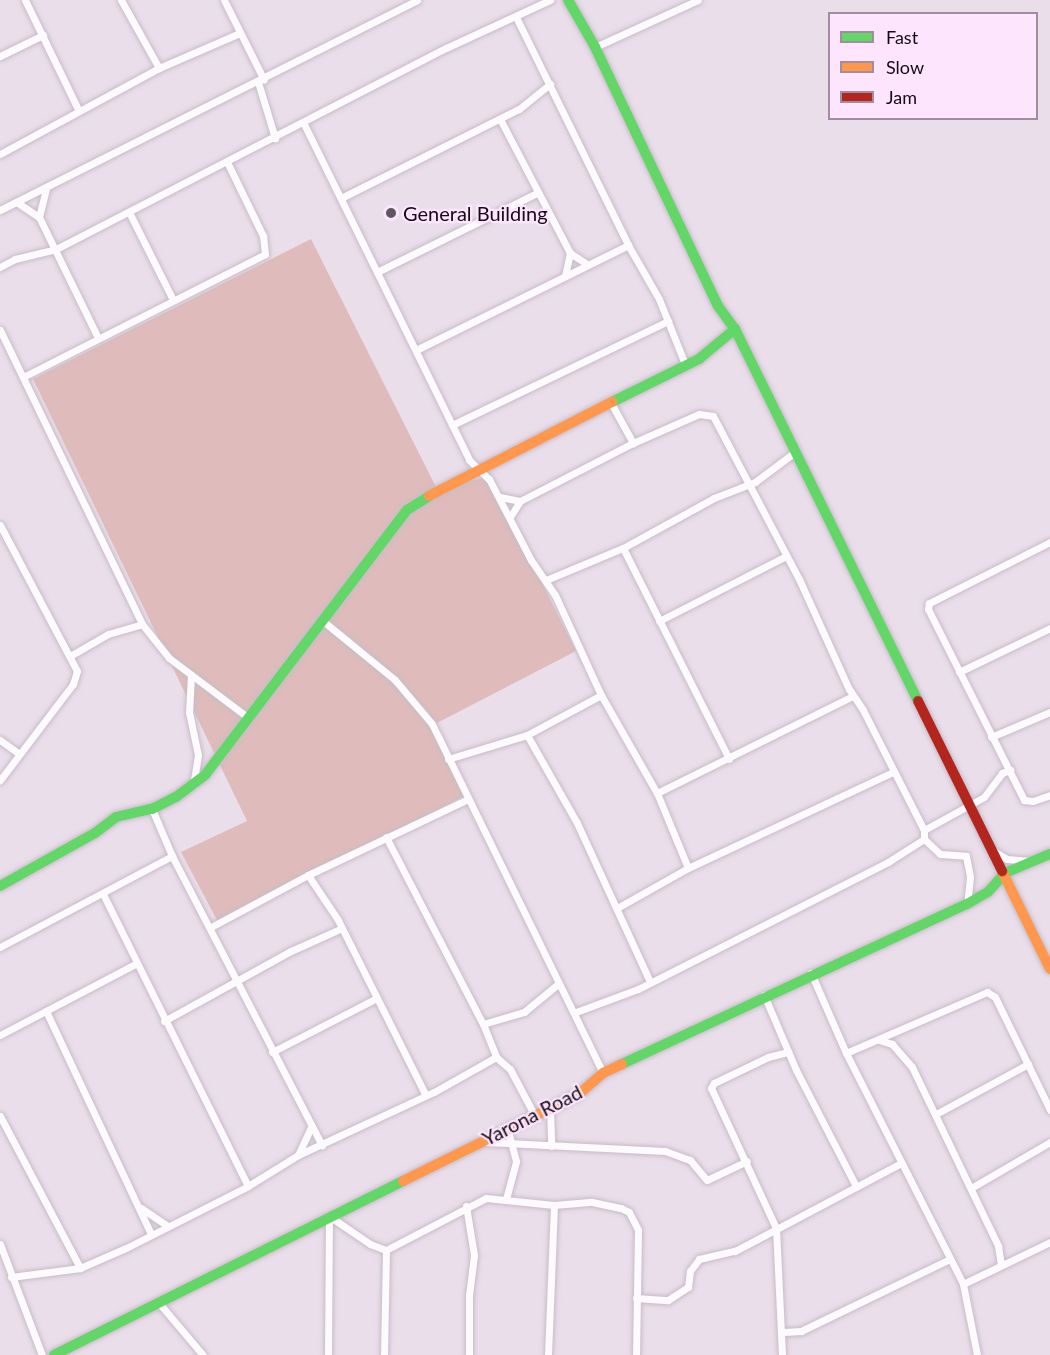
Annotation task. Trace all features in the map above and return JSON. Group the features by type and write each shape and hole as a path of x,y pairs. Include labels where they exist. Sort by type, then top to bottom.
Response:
{"street":[{"path":"25,0 79,111"},
{"path":"121,0 159,68"},
{"path":"224,0 261,81 275,138"},
{"path":"0,210 261,81 417,0"},
{"path":"0,267 15,259 56,249 304,124 446,48 550,0"},
{"path":"568,0 595,47 718,306 735,329 990,849 1005,873 1050,969"},
{"path":"595,47 699,0"},
{"path":"516,17 628,245 648,276 685,364"},
{"path":"0,154 159,68 240,33"},
{"path":"0,56 43,35"},
{"path":"341,198 500,119 530,102 550,84"},
{"path":"500,119 570,253 588,264"},
{"path":"304,124 452,425 476,469 489,479 500,497 546,580 601,696 657,794 688,868"},
{"path":"23,377 265,254 263,236 227,162"},
{"path":"39,217 46,187"},
{"path":"377,272 537,193"},
{"path":"18,203 39,217 99,338"},
{"path":"129,212 173,300"},
{"path":"416,350 628,245"},
{"path":"565,276 570,253"},
{"path":"452,425 668,321"},
{"path":"0,886 95,833 116,816 152,809 205,776 246,716 323,621 407,510 476,469 715,349 735,329"},
{"path":"0,330 142,624 169,658 246,716"},
{"path":"611,403 633,443"},
{"path":"510,517 520,501 633,443 707,414 717,420 746,485 786,556 852,696 924,830 924,839 940,854 966,856 970,877 967,904"},
{"path":"546,580 623,548 774,471 795,452"},
{"path":"500,497 520,501"},
{"path":"0,525 77,671 73,684 18,753 0,780"},
{"path":"1050,542 929,603 930,612 1024,800 1033,801 1050,795"},
{"path":"623,548 729,759"},
{"path":"659,621 786,556"},
{"path":"128,627 136,614"},
{"path":"323,621 410,694 432,724 558,984 576,1012 603,1072"},
{"path":"70,656 128,627 142,624"},
{"path":"959,672 1050,628"},
{"path":"191,675 189,712 198,755 193,785"},
{"path":"448,759 527,735 601,696"},
{"path":"657,794 852,696"},
{"path":"991,737 1050,712"},
{"path":"527,735 577,823 650,982"},
{"path":"0,740 18,753"},
{"path":"924,830 984,798 1002,773 1010,770"},
{"path":"617,908 688,868 893,772"},
{"path":"211,927 308,875 468,799"},
{"path":"152,809 172,856 211,927 272,1052 322,1145"},
{"path":"386,837 483,1024 496,1057 510,1070 535,1116"},
{"path":"576,1012 608,1002 650,982 888,862 924,839"},
{"path":"990,849 1007,859 1038,861"},
{"path":"1005,873 1050,854"},
{"path":"0,947 172,856"},
{"name":"Yarona Road","path":"54,1355 329,1216 579,1094 603,1072 811,973 885,944 967,904 988,892 1005,873"},
{"path":"308,875 340,929 425,1094"},
{"path":"103,894 135,964 248,1186"},
{"path":"165,1021 238,980 340,929"},
{"path":"0,1035 135,964"},
{"path":"811,973 846,1053 963,1284 977,1355"},
{"path":"483,1024 524,1011 558,984"},
{"path":"846,1053 987,992 994,997 1050,1110"},
{"path":"764,995 788,1052 856,1186"},
{"path":"272,1052 375,999"},
{"path":"46,1011 141,1208 151,1234"},
{"path":"879,1040 900,1051 936,1114 998,1246 1001,1264"},
{"path":"782,1355 784,1332 780,1318 776,1228 747,1161 711,1088 714,1083 768,1057 788,1052"},
{"path":"0,1270 10,1275 80,1269 248,1186 298,1155 496,1057"},
{"path":"936,1114 1028,1064"},
{"path":"550,1108 551,1146"},
{"path":"0,1116 80,1269"},
{"path":"298,1155 311,1127"},
{"path":"506,1199 516,1161 507,1128"},
{"path":"482,1142 665,1151 690,1160 707,1180 747,1161"},
{"path":"971,1188 1050,1142"},
{"path":"636,1298 668,1300 688,1287 690,1271 699,1259 735,1251 902,1163"},
{"path":"329,1216 370,1244 386,1250 466,1206 486,1198 554,1205 592,1202 629,1212 638,1230 636,1355"},
{"path":"548,1355 554,1205"},
{"path":"466,1206 474,1255 469,1294 469,1355"},
{"path":"141,1208 168,1226"},
{"path":"328,1355 329,1216"},
{"path":"963,1284 1050,1242"},
{"path":"0,1244 42,1355"},
{"path":"384,1355 386,1250"},
{"path":"784,1332 801,1331 950,1259"},
{"path":"159,1303 203,1355"}],"shaded area":[{"path":"311,239 436,487 489,477 576,651 437,723 464,796 219,924 181,852 247,821 33,379"}],"traffic: fast":[{"path":"568,0 595,47 718,306 735,329 918,701"},
{"path":"612,402 699,359 735,329"},
{"path":"0,886 95,833 116,817 152,809 176,797 205,775 407,510 429,496"},
{"path":"622,1064 967,904 988,892 1005,873 1050,854"},
{"path":"54,1355 403,1181"}],"traffic: slow":[{"path":"429,496 612,402"},
{"path":"1002,871 1050,969"},
{"path":"403,1181 579,1094 603,1073 622,1064"}],"traffic: jam":[{"path":"918,701 1002,871"}],"place":[{"name":"General Building","path":"391,213"}]}
